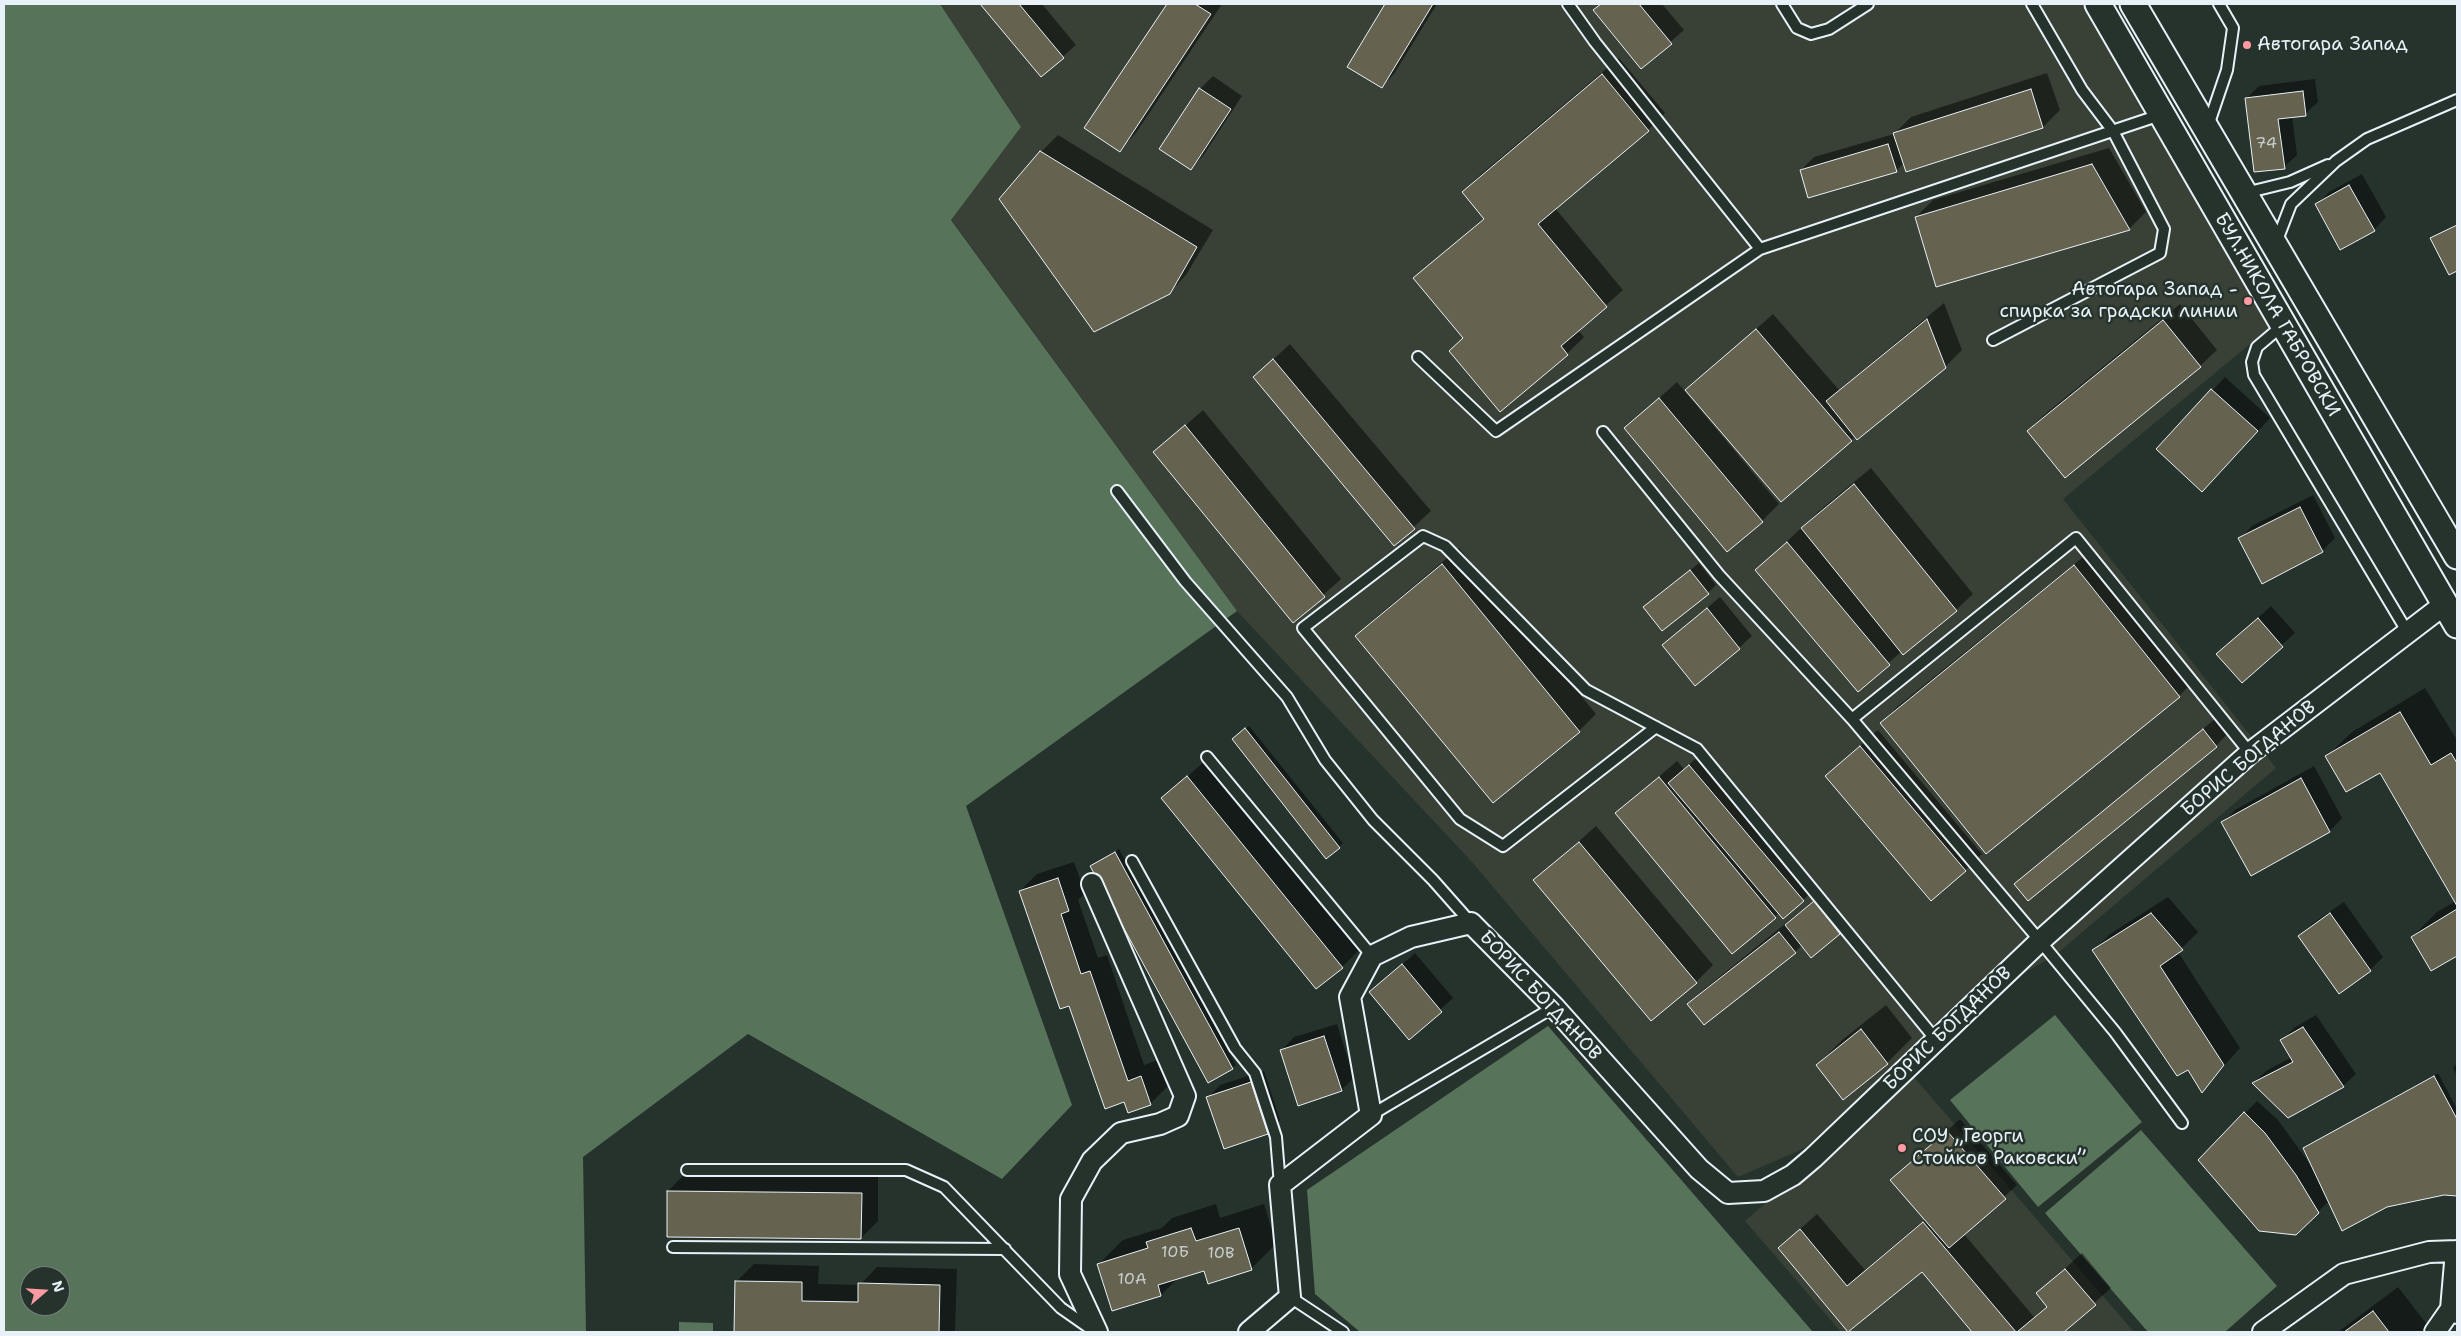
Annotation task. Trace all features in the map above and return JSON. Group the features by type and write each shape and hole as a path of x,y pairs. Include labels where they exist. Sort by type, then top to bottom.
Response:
{"street":[{"name":"БУЛ.НИКОЛА ГАБРОВСКИ","path":"2098,4 2160,115 2451,614"},
{"name":"БУЛ.НИКОЛА ГАБРОВСКИ","path":"2133,4 2457,556"},
{"name":"БОРИС БОГДАНОВ","path":"1472,923 1554,1007 1699,1170 1728,1194 1764,1191 1793,1175 1937,1041 2040,941 2250,753 2408,633 2451,614"},
{"path":"1092,884 1185,1096 1178,1116 1160,1124 1121,1133 1092,1161 1071,1199 1070,1274 1096,1332"},
{"path":"1249,1332 1290,1297 1280,1185 1372,1115 1350,997 1372,956 1410,937 1472,923"},
{"path":"2263,1332 2344,1274 2429,1252 2457,1250 2454,1311 2435,1332"}],"lane":[{"path":"1568,4 1594,42 1760,250"},
{"path":"1782,4 1797,28 1811,34 1829,29 1868,4"},
{"path":"1993,340 2160,253 2164,229 2113,131 2082,90 2032,4"},
{"path":"2207,130 2227,70 2233,28 2219,4"},
{"path":"2275,246 2291,204 2336,161 2366,139 2457,100"},
{"path":"1418,357 1496,431 1760,250 2160,115"},
{"path":"2244,194 2290,182 2336,161"},
{"path":"2283,325 2257,347 2252,362 2254,375 2408,633"},
{"path":"1603,432 1719,575 1852,719 2040,941 2115,1032 2182,1123"},
{"path":"1116,491 1185,580 1287,697 1325,760 1373,820 1433,880 1472,923"},
{"path":"1656,727 1503,846 1460,819 1303,628 1423,536 1445,546 1586,690 1656,727 1697,749 1937,1041"},
{"path":"1852,719 2076,538 2250,753"},
{"path":"1207,757 1372,956"},
{"path":"1132,861 1235,1048 1255,1073 1276,1136 1280,1185"},
{"path":"1372,1115 1554,1007"},
{"path":"687,1170 906,1170 944,1187 1061,1308 1096,1332"},
{"path":"674,1247 1005,1249"},
{"path":"1290,1297 1343,1332"}],"shaded area":[{"path":"940,4 2098,4 2283,325 2262,334 2063,499 2276,768 2054,956 1943,1019 1805,1148 1738,1177 1472,862 1237,611 951,219 1021,127"},
{"name":"СОУ „Георги Стойков Раковски”","path":"1912,1075 2134,1332 1841,1332 1745,1221"}],"green space":[{"path":"4,4 940,4 1021,127 951,220 1237,611 966,806 1072,1105 1002,1179 748,1034 583,1157 586,1332 4,1332"},
{"path":"2055,1015 2142,1122 2038,1207 1950,1100"},
{"path":"1548,1026 1813,1332 1360,1332 1315,1294 1307,1190"},
{"path":"2141,1130 2277,1286 2225,1332 2148,1332 2045,1213"},
{"path":"679,1322 713,1323 713,1332 679,1332"}],"building":[{"path":"980,4 1019,4 1064,58 1041,77"},
{"path":"1167,4 1195,4 1211,14 1120,152 1084,128"},
{"path":"1385,4 1433,4 1382,88 1347,67"},
{"path":"1601,4 1639,4 1672,44 1641,69 1593,10"},
{"path":"1602,74 1649,131 1538,224 1607,307 1561,346 1568,355 1500,412 1449,351 1463,338 1413,278 1484,219 1462,192"},
{"path":"1199,88 1231,109 1191,170 1159,149"},
{"path":"2031,89 2043,128 1906,172 1893,133"},
{"path":"2303,91 2306,116 2278,119 2285,169 2254,172 2245,98"},
{"path":"1888,144 1897,172 1808,198 1800,170"},
{"path":"1040,151 1197,247 1170,294 1094,332 999,199"},
{"path":"2092,164 2130,230 1936,287 1915,217"},
{"path":"2349,185 2375,231 2340,250 2315,204"},
{"path":"2457,225 2457,271 2449,275 2430,238"},
{"path":"1927,319 1946,368 1857,440 1826,401"},
{"path":"2163,320 2201,367 2065,478 2027,431"},
{"path":"1756,329 1852,441 1781,502 1685,390"},
{"path":"1273,359 1415,529 1394,546 1253,377"},
{"path":"2211,389 2258,431 2202,492 2156,449"},
{"path":"1659,398 1763,522 1727,552 1624,428"},
{"path":"1185,425 1325,597 1293,623 1153,452"},
{"path":"1854,484 1957,611 1903,655 1801,528"},
{"path":"2300,507 2323,552 2262,584 2238,538"},
{"path":"1787,542 1890,665 1858,692 1755,570"},
{"path":"1442,564 1580,732 1493,803 1355,636"},
{"path":"2074,565 2180,697 1986,854 1880,723"},
{"path":"1690,570 1709,594 1662,631 1643,607"},
{"path":"1707,608 1740,649 1695,686 1662,645"},
{"path":"2258,618 2283,647 2242,683 2216,654"},
{"path":"2400,712 2431,765 2451,753 2457,763 2457,906 2380,773 2346,792 2325,756"},
{"path":"1245,728 1340,848 1326,859 1232,739"},
{"path":"2203,729 2217,747 2028,901 2014,884"},
{"path":"1860,746 1966,871 1931,901 1825,776"},
{"path":"1689,765 1804,901 1783,919 1668,783"},
{"path":"1187,776 1343,968 1316,989 1161,798"},
{"path":"1659,777 1776,918 1732,954 1615,813"},
{"path":"2301,778 2330,832 2251,876 2221,822"},
{"path":"1579,842 1697,983 1651,1021 1533,880"},
{"path":"1115,852 1233,1069 1208,1083 1090,866"},
{"path":"1058,878 1069,911 1061,914 1081,974 1090,971 1128,1081 1141,1076 1151,1105 1128,1113 1124,1102 1105,1109 1069,1006 1060,1009 1019,891"},
{"path":"1814,901 1840,934 1811,958 1785,925"},
{"path":"2457,909 2457,956 2431,971 2411,937"},
{"path":"2151,913 2183,950 2160,966 2224,1065 2202,1093 2188,1070 2177,1076 2092,950"},
{"path":"2330,913 2371,971 2339,994 2298,936"},
{"path":"1779,932 1796,953 1704,1025 1687,1004"},
{"path":"1402,964 1442,1012 1409,1040 1369,992"},
{"path":"2303,1027 2344,1087 2288,1118 2252,1083 2293,1062 2280,1040"},
{"path":"1861,1029 1888,1064 1843,1100 1816,1065"},
{"path":"1324,1036 1342,1091 1298,1106 1280,1050"},
{"path":"2434,1076 2457,1119 2457,1196 2444,1195 2387,1207 2342,1231 2303,1148"},
{"path":"1251,1082 1268,1134 1224,1149 1206,1097"},
{"path":"2244,1112 2265,1133 2296,1175 2319,1213 2296,1235 2259,1231 2198,1160"},
{"path":"1947,1131 2006,1199 1949,1248 1890,1180"},
{"path":"667,1191 862,1193 861,1239 667,1237"},
{"path":"1923,1222 2016,1332 1972,1332 1922,1272 1848,1332 1778,1248 1800,1229 1847,1286"},
{"path":"1191,1228 1196,1241 1239,1228 1252,1270 1208,1284 1204,1271 1158,1285 1161,1296 1112,1311 1097,1264 1148,1248 1146,1242"},
{"path":"2065,1269 2096,1305 2064,1332 2017,1332 2047,1307 2036,1293"},
{"path":"735,1281 802,1282 802,1301 858,1302 858,1283 940,1285 939,1332 734,1332"},
{"path":"2373,1311 2389,1332 2344,1332"}],"place":[{"name":"Автогара Запад","path":"2247,45"},
{"name":"Автогара Запад - спирка за градски линии","path":"2248,301"},
{"name":"СОУ „Георги Стойков Раковски”","path":"1902,1148"}]}
